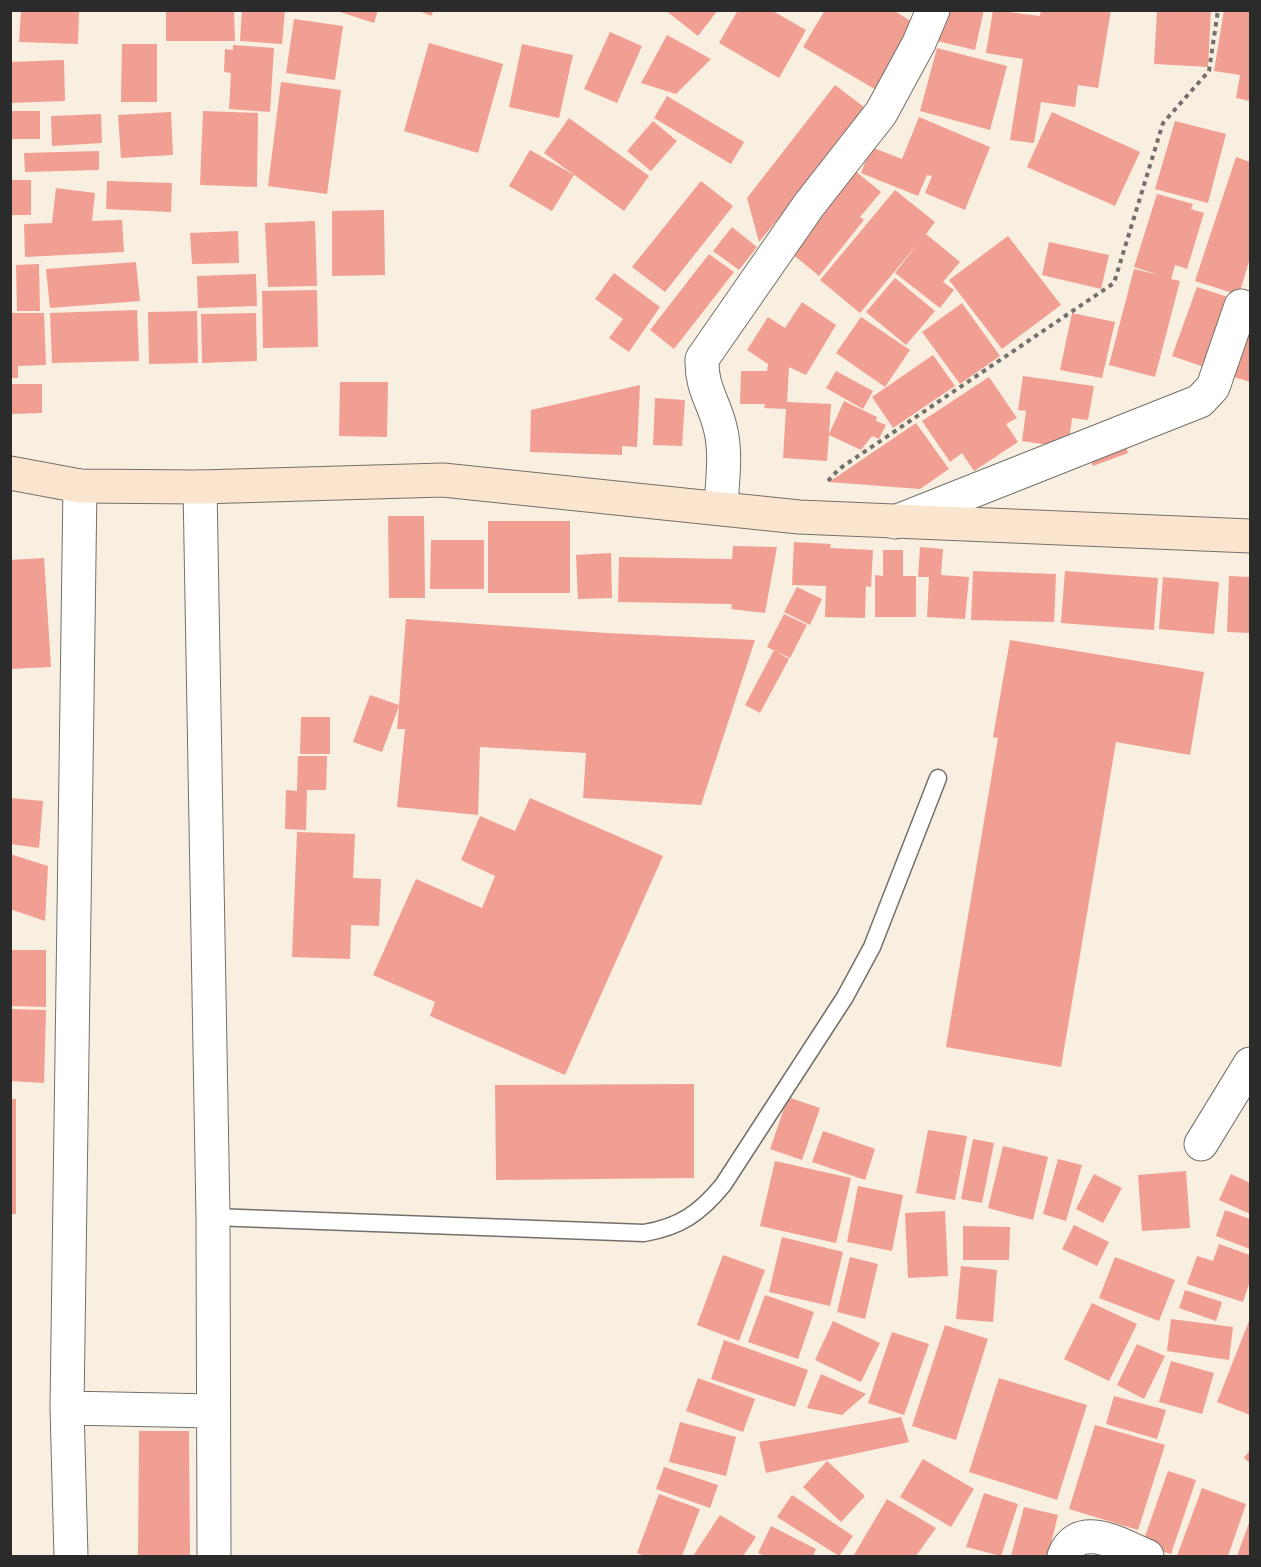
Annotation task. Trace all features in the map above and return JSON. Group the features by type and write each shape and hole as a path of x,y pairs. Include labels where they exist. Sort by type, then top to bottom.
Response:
{"street":[{"path":"721,508 723,455 720,428 704,388 702,359 809,205 881,113 920,43 933,10"},
{"path":"895,522 1065,452 1200,401 1213,387 1241,306"},
{"path":"13,476 80,486 200,488 443,480 799,516 1251,536"},
{"path":"71,1557 67,1408 80,486"},
{"path":"200,488 213,1217 214,1557"},
{"path":"1201,1144 1251,1064"},
{"path":"67,1408 213,1411"},
{"path":"1064,1557 1072,1543 1088,1536 1099,1536 1147,1557"}],"lane":[{"path":"213,1217 644,1233 667,1229 686,1219 706,1206 723,1185 845,997 872,946 938,778"}],"path":[{"path":"799,516 838,469 1114,284 1163,123 1209,71 1218,10"}],"building":[{"path":"21,10 79,10 78,44 19,42"},
{"path":"166,10 234,10 235,41 166,41"},
{"path":"242,10 285,10 282,44 240,41"},
{"path":"334,10 378,10 374,23"},
{"path":"417,10 434,10 431,16"},
{"path":"665,10 718,10 698,36"},
{"path":"738,10 771,10 806,30 779,78 719,43"},
{"path":"825,10 893,10 917,25 878,91 803,47"},
{"path":"942,10 984,10 975,50 933,40"},
{"path":"993,10 1040,16 1041,10 1111,10 1098,88 1078,85 1075,107 1041,102 1034,143 1010,140 1023,59 986,53"},
{"path":"1157,10 1211,10 1208,67 1154,64"},
{"path":"1224,10 1250,10 1250,101 1236,98 1240,75 1214,71"},
{"path":"294,19 343,26 335,80 286,73"},
{"path":"610,32 642,46 617,103 584,89"},
{"path":"667,35 711,59 676,94 641,83"},
{"path":"429,43 503,64 478,153 404,131"},
{"path":"122,44 157,44 157,102 121,102"},
{"path":"522,44 573,55 559,118 509,107"},
{"path":"233,45 274,48 270,112 229,109 231,73 224,72 225,49 233,50"},
{"path":"937,48 1007,66 990,130 920,111"},
{"path":"64,60 65,101 10,103 10,62"},
{"path":"281,82 341,90 327,194 268,186"},
{"path":"835,85 868,110 759,242 747,198"},
{"path":"667,96 744,142 731,164 654,118"},
{"path":"10,111 40,111 40,139 10,139"},
{"path":"203,111 258,113 257,187 200,185"},
{"path":"171,112 173,155 121,158 118,115"},
{"path":"1052,112 1140,152 1115,206 1027,167"},
{"path":"101,114 102,143 52,146 51,116"},
{"path":"919,117 990,147 965,210 925,193 932,176 927,175 918,196 861,173 871,147 902,159"},
{"path":"569,118 649,176 624,211 544,153"},
{"path":"653,121 677,141 651,171 627,151"},
{"path":"1175,121 1226,134 1208,203 1155,189"},
{"path":"530,150 574,175 552,211 509,186"},
{"path":"99,151 99,170 25,172 24,153"},
{"path":"1236,157 1250,162 1250,258 1239,295 1195,281"},
{"path":"854,170 881,192 860,217 864,220 819,276 785,248"},
{"path":"10,180 31,180 31,215 10,215"},
{"path":"107,181 172,183 171,212 106,209"},
{"path":"701,181 733,206 665,292 632,267"},
{"path":"56,188 95,193 92,221 122,220 124,252 25,257 24,224 52,223"},
{"path":"895,190 935,222 926,234 960,262 943,282 954,290 940,308 895,273 920,241 860,313 820,280"},
{"path":"1157,194 1193,204 1191,209 1204,213 1187,269 1175,265 1171,279 1180,281 1155,377 1109,365 1134,269 1159,275 1134,267"},
{"path":"384,210 385,275 332,276 332,211"},
{"path":"315,221 317,286 268,287 265,223"},
{"path":"732,227 757,247 739,270 713,251"},
{"path":"238,231 239,263 192,264 190,233"},
{"path":"1008,236 1061,305 1002,349 949,280"},
{"path":"1049,242 1109,255 1101,289 1042,275"},
{"path":"709,254 734,272 674,349 650,330"},
{"path":"136,262 140,301 50,308 46,269"},
{"path":"39,264 40,311 17,311 16,265"},
{"path":"614,273 660,307 629,352 609,338 623,319 595,299"},
{"path":"256,274 257,306 198,308 197,276"},
{"path":"895,278 935,311 906,345 866,312"},
{"path":"1197,287 1231,298 1207,368 1172,356"},
{"path":"317,290 318,347 263,348 262,291"},
{"path":"802,302 836,325 806,375 789,367 787,402 831,404 829,434 844,401 877,417 876,421 886,425 879,439 872,436 861,450 829,435 827,461 783,458 786,409 764,408 765,404 740,404 741,371 767,371 768,364 747,350 768,317 785,328"},
{"path":"1250,302 1250,382 1224,374"},
{"path":"962,303 1000,356 960,384 922,332"},
{"path":"137,310 139,361 52,363 50,313"},
{"path":"197,311 198,363 149,364 148,312"},
{"path":"10,313 44,313 46,365 18,366 18,378 10,378"},
{"path":"256,313 257,361 202,363 201,314"},
{"path":"1072,313 1115,322 1102,378 1060,370"},
{"path":"861,317 910,350 885,387 836,353"},
{"path":"933,355 955,386 893,428 872,397"},
{"path":"836,371 873,391 863,409 826,388"},
{"path":"1023,376 1094,386 1088,420 1072,418 1068,448 1022,441 1026,411 1018,410"},
{"path":"989,377 1017,418 1006,424 1018,442 974,471 962,453 950,462 922,421"},
{"path":"340,382 388,382 387,437 339,436"},
{"path":"10,384 42,384 42,413 10,414"},
{"path":"640,385 637,447 622,446 622,455 530,452 531,410"},
{"path":"655,398 685,400 682,446 653,445"},
{"path":"916,423 949,469 920,489 829,482"},
{"path":"1123,438 1128,453 1093,466 1088,451"},
{"path":"388,516 424,516 425,598 389,598"},
{"path":"488,521 570,521 570,593 488,593"},
{"path":"431,540 484,540 484,589 430,589"},
{"path":"794,542 831,544 830,548 873,550 871,587 866,586 865,618 825,617 826,586 792,585"},
{"path":"733,546 777,547 765,613 731,609 732,604 618,602 619,557 732,559"},
{"path":"920,547 943,549 941,575 969,577 965,619 927,617 929,577 918,577"},
{"path":"883,550 903,550 903,576 916,576 916,617 875,617 875,575 883,576"},
{"path":"611,553 612,598 578,599 576,555"},
{"path":"44,558 51,667 10,669 10,560"},
{"path":"973,571 1056,574 1054,622 971,620"},
{"path":"1065,571 1158,578 1154,630 1061,623"},
{"path":"1229,576 1250,577 1250,633 1227,632"},
{"path":"1163,577 1219,582 1214,634 1159,629"},
{"path":"797,587 822,599 810,625 784,612"},
{"path":"784,614 807,625 790,658 767,647"},
{"path":"406,619 607,633 755,640 701,805 583,798 586,753 480,747 478,815 397,807 405,729 397,729 399,706 382,752 353,742 370,695 399,705"},
{"path":"1010,640 1204,672 1190,755 1116,742 1061,1067 946,1047 998,738 993,737"},
{"path":"774,650 789,659 760,713 745,705"},
{"path":"301,717 330,717 330,754 300,754"},
{"path":"298,756 327,756 326,790 307,790 306,830 285,829 286,790 297,791"},
{"path":"10,798 43,801 39,848 10,844"},
{"path":"530,798 663,856 565,1075 430,1016 435,1002 373,975 416,879 482,908 495,876 461,860 480,816 515,831"},
{"path":"297,832 355,834 353,878 381,879 379,926 351,925 350,959 292,957"},
{"path":"10,854 48,866 45,921 10,909"},
{"path":"10,950 46,950 46,1007 10,1006"},
{"path":"10,1009 46,1010 44,1083 10,1081"},
{"path":"694,1084 694,1178 496,1180 495,1085"},
{"path":"788,1097 820,1108 802,1160 770,1149"},
{"path":"10,1099 16,1099 16,1214 10,1214"},
{"path":"928,1130 967,1136 955,1200 916,1193"},
{"path":"823,1131 875,1149 865,1180 812,1162"},
{"path":"973,1139 994,1143 982,1203 961,1199"},
{"path":"1003,1146 1048,1157 1033,1220 988,1208"},
{"path":"1058,1159 1082,1165 1066,1221 1043,1214"},
{"path":"775,1161 851,1178 836,1243 760,1226"},
{"path":"1186,1171 1190,1228 1142,1231 1138,1175"},
{"path":"1094,1174 1122,1188 1103,1223 1076,1209"},
{"path":"1231,1174 1250,1183 1250,1214 1219,1200"},
{"path":"858,1186 903,1195 892,1251 847,1242"},
{"path":"1225,1210 1250,1219 1250,1249 1216,1236"},
{"path":"945,1211 948,1276 908,1278 905,1213"},
{"path":"1074,1225 1109,1242 1097,1266 1062,1249"},
{"path":"963,1226 1010,1227 1009,1260 963,1260"},
{"path":"782,1237 843,1252 830,1306 769,1292"},
{"path":"1219,1244 1250,1255 1250,1281 1243,1302 1187,1284 1197,1256 1213,1261"},
{"path":"723,1255 765,1270 739,1341 697,1325"},
{"path":"850,1257 878,1264 865,1319 837,1312"},
{"path":"1115,1257 1175,1280 1159,1321 1099,1298"},
{"path":"961,1266 997,1270 993,1322 956,1319"},
{"path":"1185,1290 1222,1302 1216,1321 1179,1308"},
{"path":"765,1295 814,1312 798,1359 748,1342"},
{"path":"1092,1303 1137,1324 1109,1381 1064,1359"},
{"path":"1171,1319 1233,1327 1229,1360 1167,1351"},
{"path":"833,1321 880,1343 861,1382 815,1360"},
{"path":"1250,1322 1250,1415 1217,1402"},
{"path":"945,1325 988,1339 956,1440 912,1426"},
{"path":"892,1332 929,1344 904,1415 868,1403"},
{"path":"724,1340 808,1370 795,1407 711,1379"},
{"path":"1137,1344 1165,1356 1144,1399 1117,1385"},
{"path":"1171,1361 1214,1373 1202,1414 1159,1402"},
{"path":"821,1374 866,1394 842,1415 807,1408"},
{"path":"698,1378 755,1399 743,1432 686,1411"},
{"path":"999,1378 1087,1405 1057,1500 969,1472"},
{"path":"1114,1396 1166,1410 1157,1439 1106,1424"},
{"path":"901,1417 909,1442 766,1473 759,1442"},
{"path":"680,1422 736,1437 726,1476 669,1462"},
{"path":"1095,1425 1165,1445 1138,1530 1069,1509"},
{"path":"139,1431 189,1431 190,1556 138,1556"},
{"path":"1250,1450 1250,1463 1244,1458"},
{"path":"923,1459 974,1489 951,1527 900,1497"},
{"path":"827,1461 865,1496 841,1522 803,1487"},
{"path":"664,1467 718,1485 710,1508 656,1489"},
{"path":"1168,1471 1196,1480 1171,1554 1142,1545"},
{"path":"1202,1488 1246,1504 1228,1556 1177,1556"},
{"path":"984,1493 1018,1504 1001,1556 966,1547"},
{"path":"659,1494 700,1509 682,1556 645,1556 637,1553"},
{"path":"792,1495 853,1536 839,1556 777,1517"},
{"path":"887,1499 936,1528 916,1556 854,1555"},
{"path":"1024,1507 1058,1515 1048,1556 1011,1556"},
{"path":"720,1515 756,1537 743,1556 693,1556"},
{"path":"1250,1520 1250,1556 1237,1556"},
{"path":"771,1526 816,1549 813,1556 765,1556 758,1553"}]}
